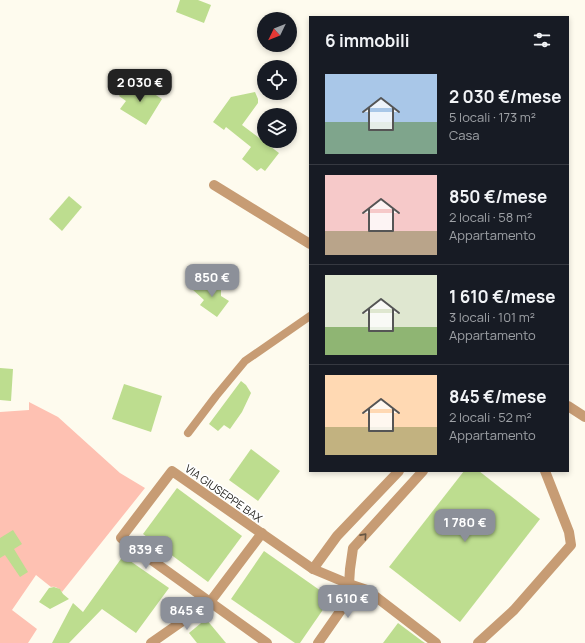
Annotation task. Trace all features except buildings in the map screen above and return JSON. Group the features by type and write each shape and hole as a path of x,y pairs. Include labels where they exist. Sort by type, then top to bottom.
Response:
{"street":[{"path":"214,185 309,243"},
{"path":"569,407 585,416"},
{"name":"VIA GIUSEPPE BAX","path":"210,602 121,538 172,471 313,569 367,590 436,643"},
{"path":"313,569 337,536 398,472"},
{"path":"318,643 348,600 353,548 422,472"},
{"path":"478,643 514,610 571,545 570,532 545,472"},
{"name":"VIA GIUSEPPE BAX","path":"151,643 210,602 262,533"},
{"path":"210,602 267,643"}],"lane":[{"path":"188,433 245,361 309,317"}],"shaded area":[{"path":"29,402 58,417 120,473 145,488 62,592 60,589 51,587 36,575 12,610 37,629 28,643 0,643 0,412 29,410"}]}
